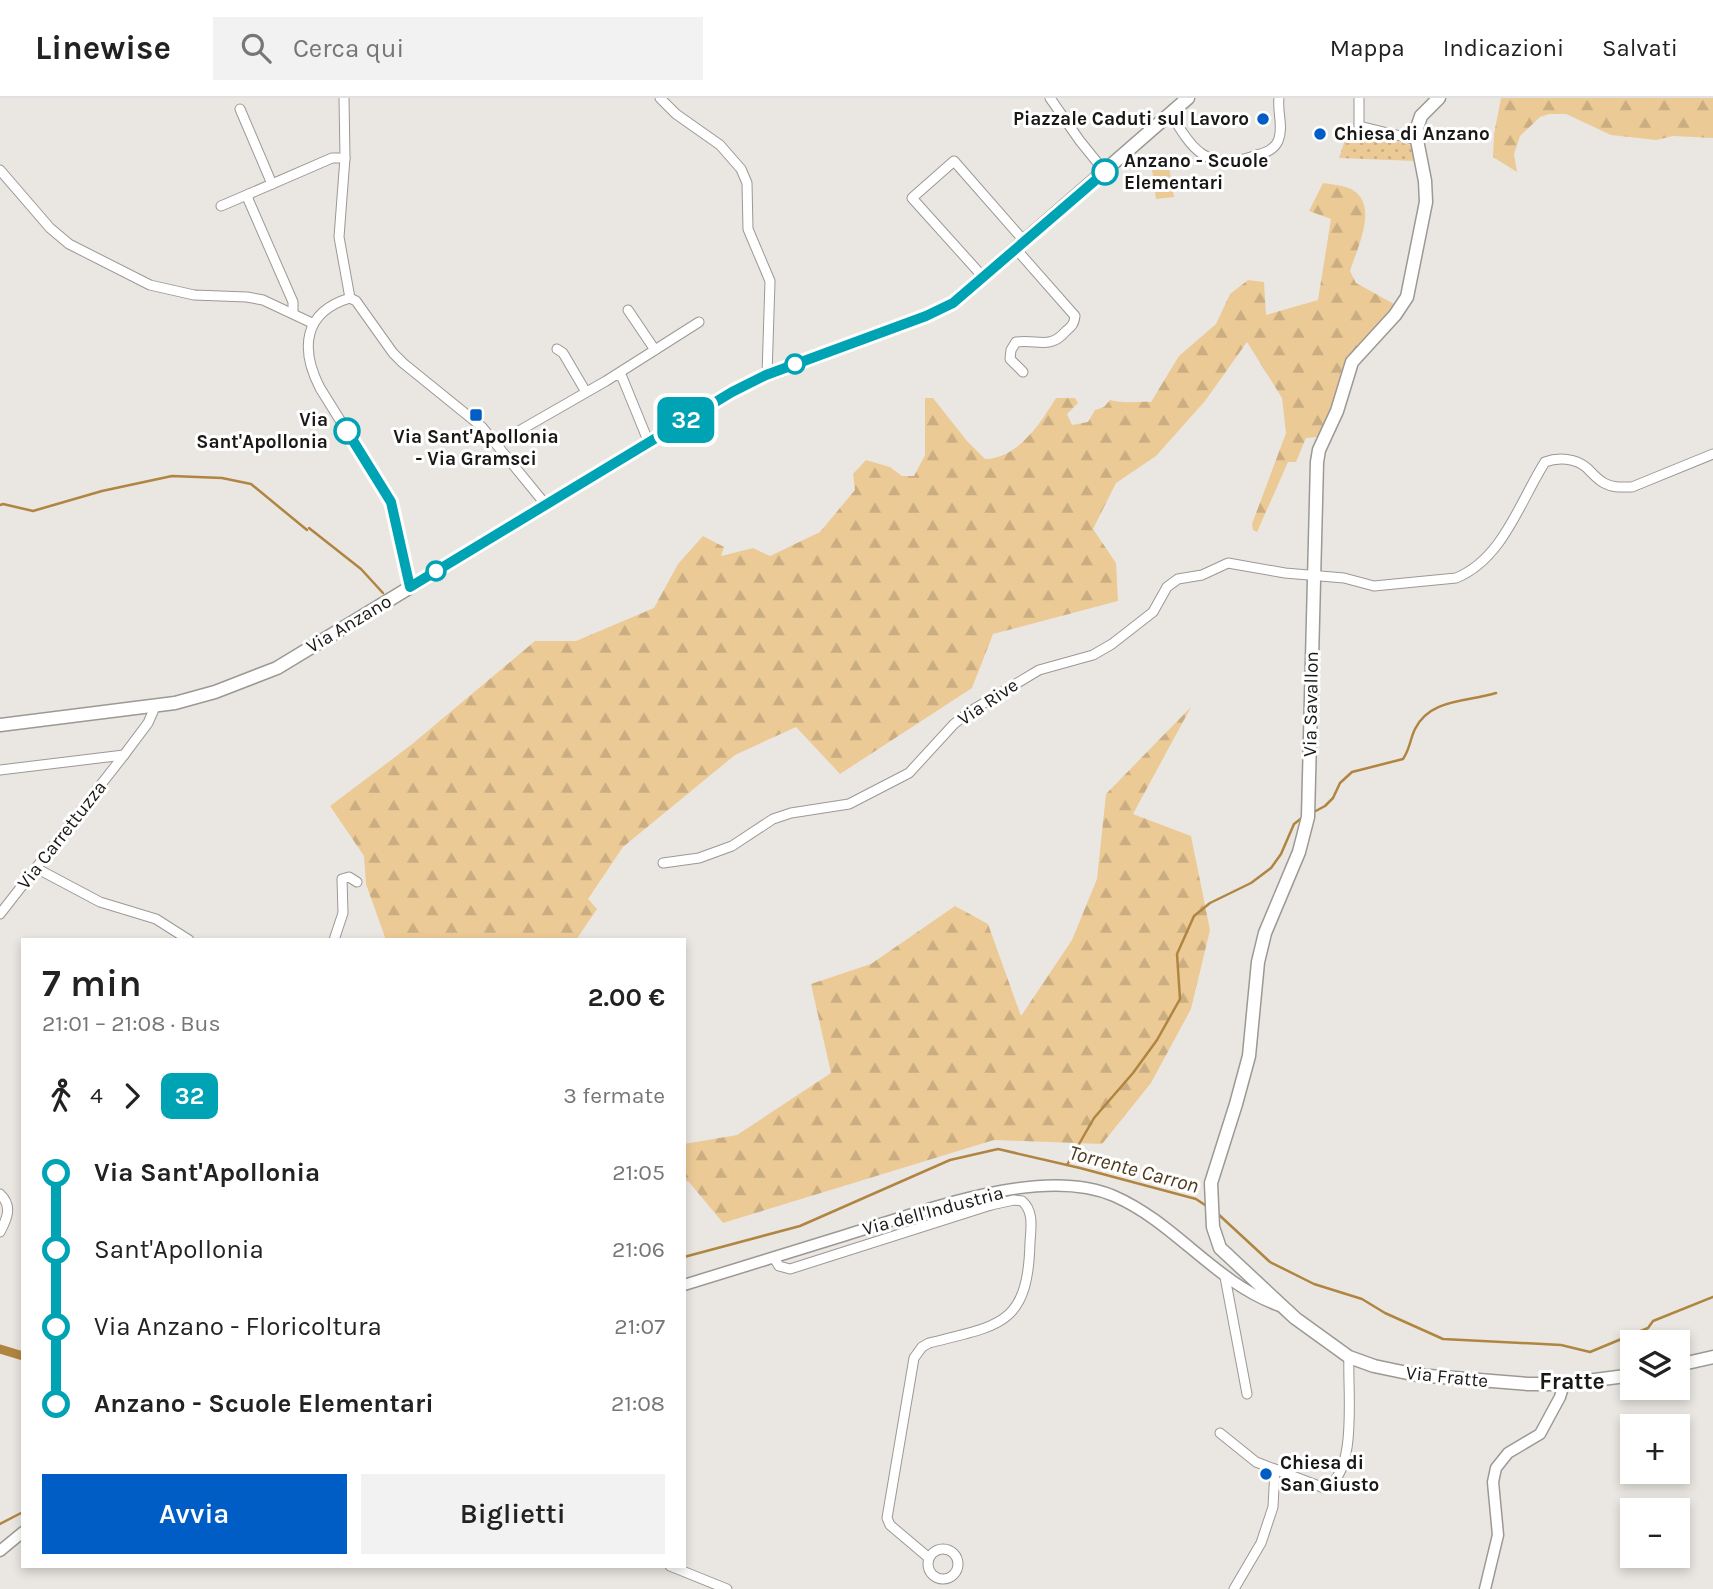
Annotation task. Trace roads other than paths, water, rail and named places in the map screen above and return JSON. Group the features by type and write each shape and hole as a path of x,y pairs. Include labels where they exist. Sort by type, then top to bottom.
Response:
{"main road":[{"name":"Via Anzano","path":"0,725 155,707 204,696 277,668 732,392 766,375 953,303 1105,172 1173,107 1188,98"},
{"path":"1417,140 1421,116 1439,98"},
{"name":"Via Savallon","path":"1280,1306 1227,1257 1216,1238 1210,1192 1249,1056 1258,962 1265,933 1299,852 1308,813 1319,450 1337,411 1352,362 1403,306 1411,283 1426,202 1417,140"},
{"name":"Via Fratte","path":"1280,1306 1349,1357 1386,1369 1417,1375 1528,1384 1564,1384 1620,1378"},
{"path":"1690,1362 1713,1357"}],"street":[{"path":"344,98 345,158 339,237 350,298 365,312 393,353 471,417 498,443 545,505"},
{"path":"660,98 676,114 720,145 741,170 747,183 748,229 770,281 766,375"},
{"path":"1050,98 1105,172"},
{"path":"1173,107 1191,146 1196,151 1228,163 1267,152 1274,147 1280,136 1279,98"},
{"path":"1359,98 1359,126 1417,140"},
{"path":"240,109 272,184"},
{"path":"222,206 332,158 345,158"},
{"path":"984,278 912,198 954,161 1075,316 1074,323 1058,341 1016,342 1010,359 1023,372"},
{"path":"0,170 37,213 69,244 150,285 194,295 263,300 312,323"},
{"path":"250,194 248,199 293,302 293,313"},
{"path":"350,298 324,312 312,323 309,350 315,379 391,502 410,587"},
{"path":"628,310 655,350"},
{"path":"498,443 616,375 699,323"},
{"path":"556,349 563,353 586,392"},
{"path":"616,375 622,377 649,443"},
{"name":"Via Rive","path":"663,863 699,858 733,846 773,819 791,813 849,804 909,773 954,724 969,712 1039,670 1086,657 1112,644 1153,612 1167,587 1178,579 1202,575 1228,563 1285,573 1344,578 1374,586 1456,578 1468,573 1489,555 1508,529 1545,462 1555,458 1581,464 1605,483 1618,488 1632,487 1713,454"},
{"name":"Via Carrettuzza","path":"0,914 148,723 155,707"},
{"name":"Via Carrettuzza","path":"0,770 124,755"},
{"path":"36,868 52,879 100,902 156,919 186,938"},
{"path":"335,938 343,913 342,879 349,877 357,882"},
{"name":"Via dell'Industria","path":"686,1284 935,1207 990,1200 1064,1185 1109,1194 1139,1208 1225,1277 1258,1298 1280,1306"},
{"path":"0,1194 9,1207 0,1232"},
{"path":"774,1258 779,1266 790,1269 990,1200 1014,1200 1022,1202 1028,1209 1031,1227 1030,1270 1022,1299 1007,1316 986,1329 929,1343 922,1346 914,1358 887,1518 890,1525 929,1558"},
{"path":"1225,1277 1247,1394"},
{"path":"1220,1433 1256,1462 1324,1488 1331,1485 1341,1472 1349,1433 1349,1357"},
{"path":"1485,1589 1498,1535 1493,1482 1496,1468 1508,1453 1540,1434 1564,1384"},
{"path":"1234,1589 1261,1543 1273,1507 1275,1469"},
{"path":"0,1552 21,1534"},
{"path":"675,1568 727,1589"}],"waterway":[{"path":"0,505 33,511 102,491 172,476 222,478 251,484 307,530"},
{"path":"309,528 361,569 383,593"},
{"path":"1312,813 1333,798 1340,783 1352,772 1403,759 1415,729 1430,712 1440,706 1496,693"},
{"path":"1067,1165 1094,1118 1157,1040 1180,999 1177,954 1194,916 1210,903 1251,883 1271,868 1281,854 1294,824 1303,817"},
{"name":"Torrente Carron","path":"686,1256 800,1226 950,1160 998,1149 1196,1199 1208,1207"},
{"name":"Torrente Carron","path":"1217,1213 1270,1262 1314,1284 1362,1299 1385,1313 1443,1339 1561,1345 1590,1352 1648,1328 1653,1321 1713,1297"},
{"path":"0,1349 21,1355"},
{"name":"Torrente Carron","path":"0,1524 21,1513"}],"place":[{"name":"Piazzale Caduti sul Lavoro","path":"1263,119"},
{"name":"Chiesa di Anzano","path":"1320,134"},
{"name":"Anzano - Scuole Elementari","path":"1105,172"},
{"name":"Via Sant'Apollonia - Via Gramsci","path":"476,415"},
{"name":"Via Sant'Apollonia","path":"347,431"},
{"name":"Chiesa di San Giusto","path":"1266,1474"}],"district":[{"name":"Fratte","path":"1572,1381"}]}
